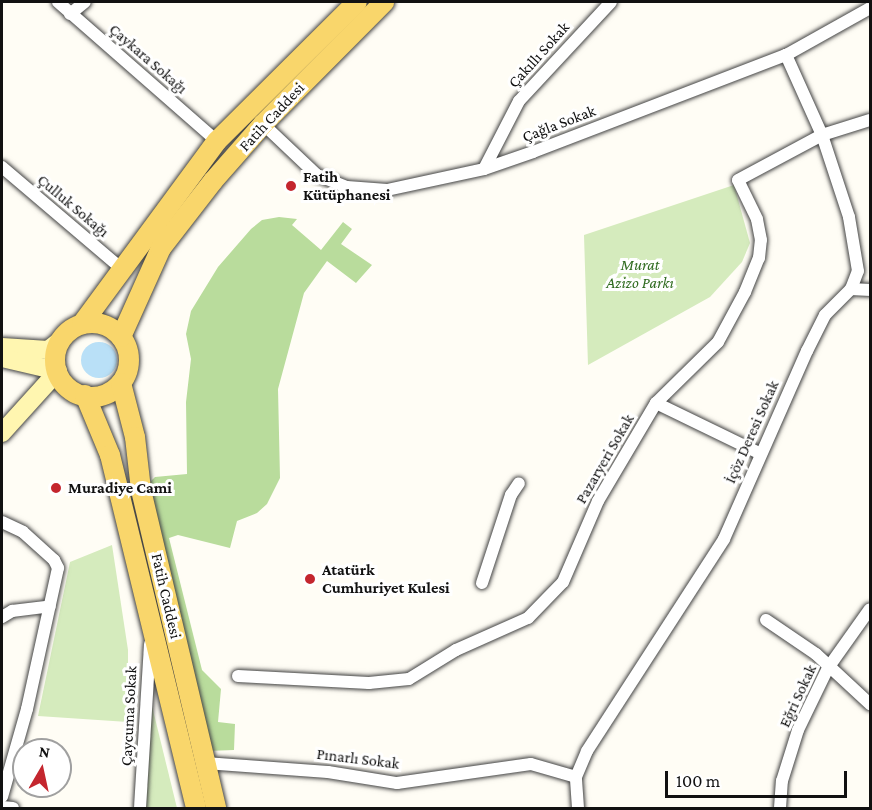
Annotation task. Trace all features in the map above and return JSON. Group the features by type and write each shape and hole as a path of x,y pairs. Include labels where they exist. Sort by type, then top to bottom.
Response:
{"main road":[{"name":"Fatih Caddesi","path":"82,324 217,141 357,2"},
{"name":"Fatih Caddesi","path":"122,337 161,248 263,124 384,2"},
{"path":"2,347 48,350 62,339 82,324 104,325 122,337 129,360 121,383 105,394 85,396 68,387 58,371 56,355 62,339"},
{"path":"2,358 58,371"},
{"path":"2,433 58,371"},
{"name":"Fatih Caddesi","path":"121,383 135,437 141,490 216,808"},
{"name":"Fatih Caddesi","path":"85,396 110,455 196,808"}],"street":[{"name":"Çaykara Sokağı","path":"58,2 217,141"},
{"path":"70,14 85,2"},
{"name":"Çakıllı Sokak","path":"484,169 519,101 611,2"},
{"name":"Çağla Sokak","path":"263,124 317,176 347,187 387,190 484,169 786,55 870,8"},
{"path":"786,55 822,135 849,217 858,271 851,289 870,290"},
{"name":"Pazaryeri Sokak","path":"238,676 369,683 409,679 456,650 528,618 563,582 598,501 656,403 718,342 759,258 757,219 738,180 822,135 870,120"},
{"name":"Çulluk Sokağı","path":"2,167 123,270"},
{"name":"İçöz Deresi Sokak","path":"578,808 576,777 587,751 621,694 724,539 759,453 825,315 851,289"},
{"path":"656,403 759,453"},
{"path":"482,583 511,495 519,483"},
{"path":"2,522 23,532 54,560 58,568 27,709 2,797"},
{"path":"2,617 12,611 50,606"},
{"name":"Eğri Sokak","path":"780,808 782,781 798,730 828,668 870,609"},
{"path":"766,620 816,654 828,668 870,704"},
{"name":"Çaycuma Sokak","path":"140,808 152,625"},
{"name":"Pınarlı Sokak","path":"205,763 317,771 397,783 531,764 576,777"},
{"path":"2,807 13,808"}],"green space":[{"name":"Murat Azizo Parkı","path":"734,185 750,243 742,262 710,297 588,365 584,235"},
{"path":"279,217 297,219 292,225 321,250 343,222 352,229 341,244 372,265 356,283 327,261 304,293 278,389 280,478 267,504 257,513 237,521 230,548 178,535 169,538 202,670 221,689 218,722 235,724 234,750 207,751 148,484 155,477 187,474 186,402 191,359 186,334 191,311 218,267 251,229 262,220"},
{"path":"112,545 128,650 128,722 38,716 70,562"},
{"path":"152,706 177,808 146,808"}],"water":[{"path":"99,342 112,347 117,360 112,373 99,378 86,373 81,360 86,347"}],"place":[{"name":"Fatih Kütüphanesi","path":"291,186"},
{"name":"Muradiye Cami","path":"56,488"},
{"name":"Atatürk Cumhuriyet Kulesi","path":"310,579"}]}
